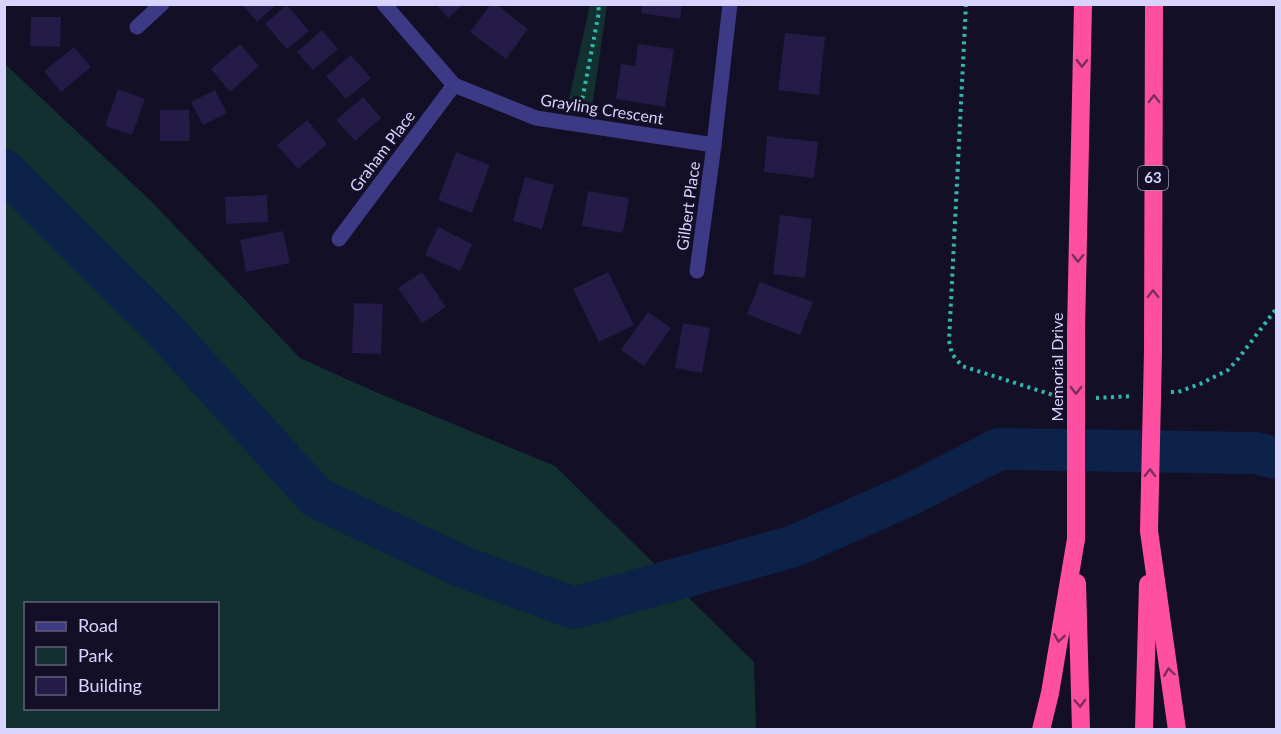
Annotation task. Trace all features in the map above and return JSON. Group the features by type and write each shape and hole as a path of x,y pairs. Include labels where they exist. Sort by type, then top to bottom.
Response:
{"highway":[{"name":"Memorial Drive","path":"1081,729 1076,539 1076,331 1083,4"},
{"name":"63","path":"1144,729 1153,352 1154,4"},
{"path":"1149,531 1177,729"},
{"path":"1041,729 1050,693 1076,539"}],"street":[{"path":"137,27 162,4"},
{"name":"Grayling Crescent","path":"384,4 454,85 536,118 714,145"},
{"path":"714,145 730,4"},
{"name":"Graham Place","path":"339,238 454,85"},
{"name":"Gilbert Place","path":"697,271 714,145"}],"path":[{"path":"577,124 598,4"},
{"path":"966,4 949,341 952,354 962,366 1064,398"},
{"path":"1166,393 1178,392 1200,384 1228,370 1276,309"},
{"path":"1085,398 1142,395"}],"green space":[{"path":"590,5 607,5 592,108 568,103"},
{"path":"4,60 6,65 152,202 300,358 555,466 754,662 756,729 5,729"}],"building":[{"path":"242,4 277,4 257,22"},
{"path":"436,4 464,4 448,18"},
{"path":"491,4 496,4 528,29 506,59 470,32"},
{"path":"642,4 682,4 680,19 641,13"},
{"path":"287,5 309,31 287,49 265,24"},
{"path":"31,17 61,17 60,47 30,46"},
{"path":"322,30 338,49 313,70 297,52"},
{"path":"785,33 825,37 819,95 778,90"},
{"path":"240,44 259,66 230,92 211,69"},
{"path":"638,44 674,49 665,107 616,99 621,64 635,66"},
{"path":"74,47 91,67 61,92 44,71"},
{"path":"351,55 371,78 346,99 326,76"},
{"path":"118,89 145,99 132,135 105,126"},
{"path":"215,90 227,113 203,125 191,102"},
{"path":"363,97 381,118 355,141 336,120"},
{"path":"160,110 189,110 190,141 160,141"},
{"path":"307,120 327,144 298,169 277,145"},
{"path":"767,136 818,142 814,178 764,172"},
{"path":"456,152 490,165 472,213 438,200"},
{"path":"525,177 554,185 542,229 513,221"},
{"path":"588,191 629,198 623,233 582,226"},
{"path":"267,195 268,222 226,224 225,197"},
{"path":"780,215 812,219 805,278 773,274"},
{"path":"438,227 472,244 460,271 425,255"},
{"path":"283,231 290,263 246,272 240,240"},
{"path":"422,272 446,307 422,323 398,288"},
{"path":"608,272 634,325 599,342 573,289"},
{"path":"760,282 813,302 800,335 747,314"},
{"path":"354,303 383,304 381,354 352,353"},
{"path":"648,312 671,328 644,366 621,350"},
{"path":"683,323 710,328 702,373 675,368"}],"waterway":[{"path":"4,170 162,327 317,498 463,567 574,608 794,546 909,495 999,449 1255,453 1276,458"}]}
